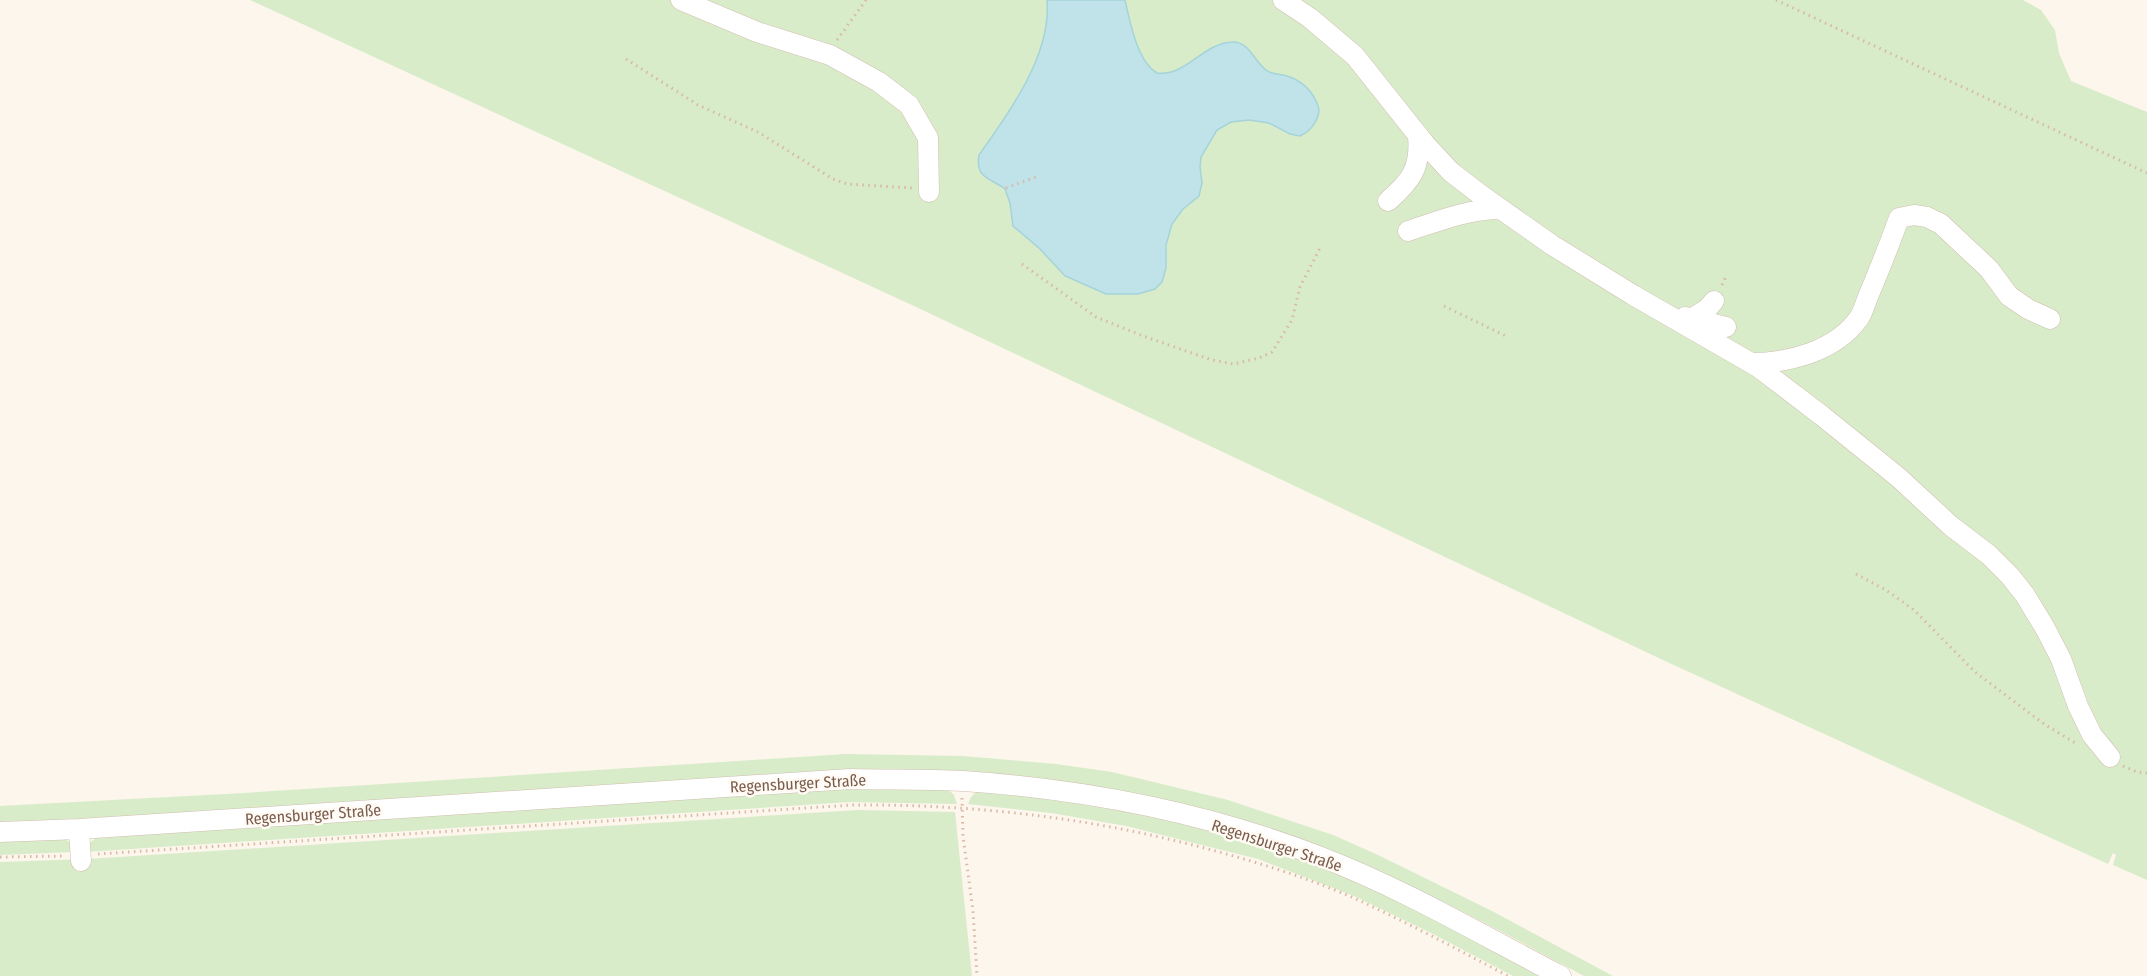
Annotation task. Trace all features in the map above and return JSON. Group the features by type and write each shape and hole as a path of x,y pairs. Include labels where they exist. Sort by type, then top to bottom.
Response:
{"street":[{"path":"681,0 757,32 827,54 879,82 909,105 928,138 929,192"},
{"path":"1283,0 1310,18 1355,56 1418,136 1451,172 1552,245 1751,363 1821,415 1898,477 1951,526 1989,555 2025,595 2045,628 2061,659 2078,706 2092,735 2112,760"},
{"path":"1388,201 1412,178 1420,152 1418,136"},
{"path":"1408,231 1467,212 1501,209"},
{"path":"1751,363 1771,363 1801,356 1829,343 1848,330 1860,316 1899,218 1914,215 1927,217 1941,224 1989,269 2009,296 2049,319"},
{"path":"1691,319 1707,309 1714,301"},
{"path":"1662,312 1726,327"},
{"name":"Regensburger Straße","path":"0,832 79,829 850,779 962,781 1064,792 1133,804 1204,820 1281,843 1320,857 1407,895 1561,976"},
{"path":"79,829 81,858"}],"path":[{"path":"827,54 866,0"},
{"path":"1776,0 2147,173"},
{"path":"626,59 698,105 758,132 833,179 847,184 905,187 929,192"},
{"path":"1006,188 1036,177"},
{"path":"1022,264 1096,316 1143,336 1212,360 1234,364 1259,358 1272,352 1292,320 1300,287 1321,246"},
{"path":"1444,306 1508,337"},
{"path":"1856,573 1886,590 1914,610 1976,672 2044,724 2084,748"},
{"path":"2112,760 2137,772 2147,773"},
{"path":"0,857 81,858 831,806 898,804 962,807 1098,823 1173,839 1257,862 1353,898 1508,976"},
{"path":"962,813 973,911 977,976"}],"green space":[{"path":"250,0 2023,0 2041,10 2055,30 2059,53 2071,81 2147,112 2147,880 2113,865 2116,855 2113,853 2108,864 1665,661 914,306"},
{"path":"845,754 963,756 1056,764 1112,772 1228,800 1333,835 1376,854 1492,911 1613,976 1584,976 1425,893 1326,849 1005,776 0,822 0,806 244,793"},
{"path":"851,788 949,790 954,795 957,804 850,802 86,852 91,842 97,837"},
{"path":"977,791 1064,802 1151,817 1278,851 1377,891 1545,976 1513,976 1354,896 1258,859 1126,826 1051,813 968,804"},
{"path":"858,810 955,812 972,976 0,976 0,862 87,859"},
{"path":"66,839 73,846 74,852 0,855 0,841"}],"water":[{"path":"1047,0 1125,0 1139,50 1144,60 1157,73 1177,70 1222,44 1238,43 1247,48 1268,71 1288,76 1302,84 1318,105 1319,114 1315,123 1300,136 1290,134 1269,123 1249,120 1231,122 1217,130 1201,157 1202,183 1199,196 1183,209 1172,224 1166,245 1166,268 1162,282 1155,289 1138,294 1106,294 1065,276 1040,249 1013,226 1010,203 1005,189 985,177 979,169 979,155 1015,102 1036,62 1047,20"}]}
